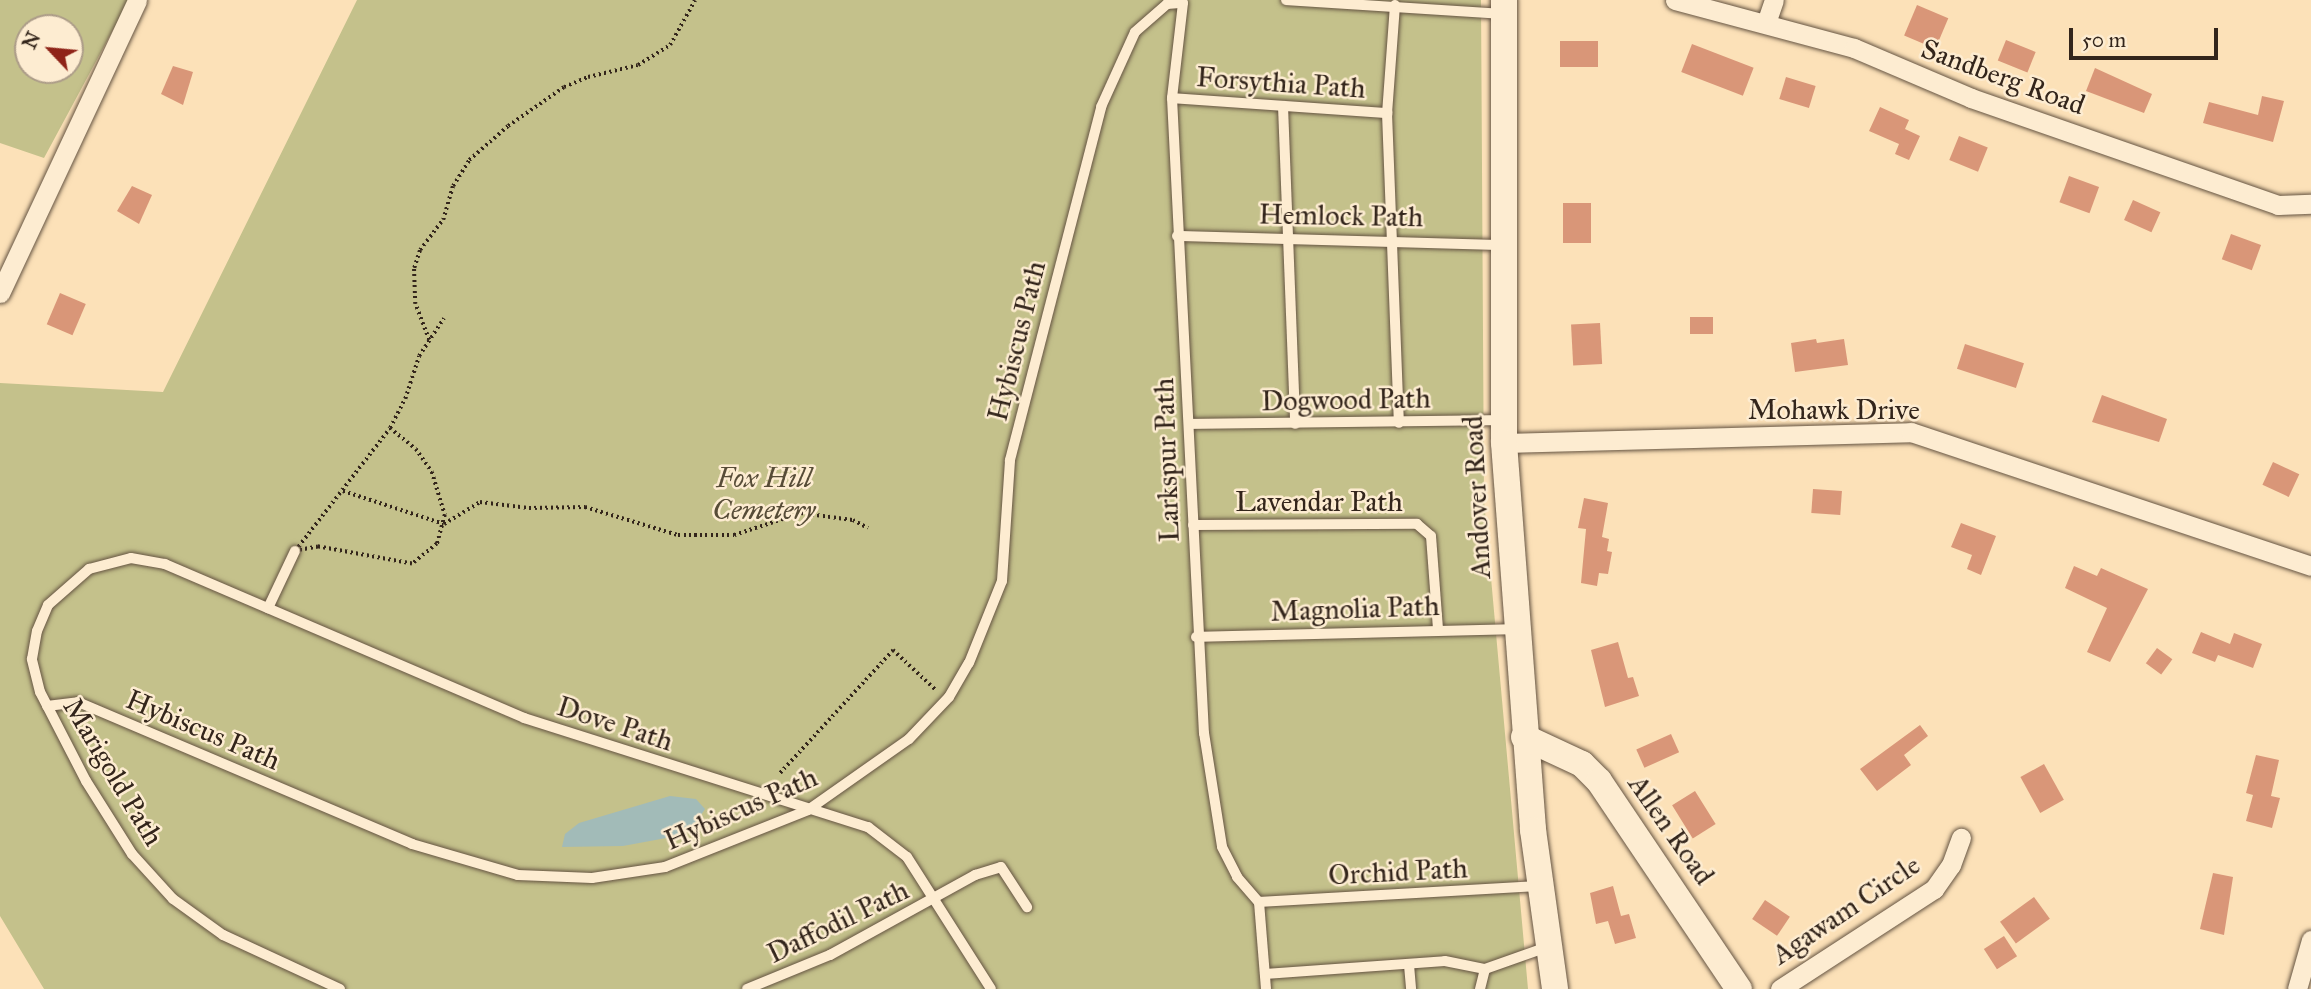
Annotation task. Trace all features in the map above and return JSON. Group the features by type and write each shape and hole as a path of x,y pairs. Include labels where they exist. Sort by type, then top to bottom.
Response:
{"main road":[{"name":"Andover Road","path":"1504,7 1504,432 1524,737 1539,886 1555,989"},
{"name":"Allen Road","path":"1524,737 1562,752 1599,781 1739,989"}],"street":[{"path":"0,293 136,0"},
{"name":"Sandberg Road","path":"1675,0 1854,48 1971,98 2278,205 2311,204"},
{"path":"1766,23 1774,0"},
{"name":"Mohawk Drive","path":"1504,432 1910,432 2311,566"},
{"name":"Agawam Circle","path":"1780,989 1928,894 1944,877 1961,838"},
{"path":"2297,989 2311,940"}],"lane":[{"path":"1286,0 1504,7"},
{"name":"Larkspur Path","path":"1185,2 1172,98 1177,236 1189,424 1196,636 1214,815 1222,847 1237,877 1259,902"},
{"name":"Hybiscus Path","path":"47,706 78,702 423,849 518,875 592,878 665,867 808,810 909,739 946,699 969,663 1002,580 1010,460 1101,107 1135,32 1167,5 1185,2"},
{"path":"1395,5 1387,113 1399,422"},
{"name":"Forsythia Path","path":"1172,98 1387,113"},
{"path":"1283,106 1294,424"},
{"name":"Hemlock Path","path":"1177,236 1390,239 1504,245"},
{"name":"Dogwood Path","path":"1189,424 1399,422 1504,432"},
{"name":"Lavendar Path","path":"1192,525 1417,524 1431,536 1438,629"},
{"path":"268,608 295,551"},
{"name":"Marigold Path","path":"165,564 140,558 105,562 82,573 54,598 40,622 33,650 34,676 47,706 114,829 173,899 223,935 340,989"},
{"name":"Dove Path","path":"165,564 524,718 808,810 856,822 889,840 907,857 991,989"},
{"name":"Magnolia Path","path":"1196,636 1516,629"},
{"name":"Daffodil Path","path":"747,989 762,987 830,955 975,875 1002,867 1027,907"},
{"name":"Orchid Path","path":"1259,902 1539,886"},
{"path":"1259,902 1266,989"},
{"path":"1265,974 1445,961 1485,969 1548,947"},
{"path":"1409,965 1411,989"},
{"path":"1480,989 1485,969"}],"path":[{"path":"429,340 415,304 414,268 420,250 443,219 453,186 469,160 564,88 588,77 638,65 670,45 695,0"},
{"path":"295,551 390,428 429,340 444,318"},
{"path":"295,551 318,547 412,564 437,544 444,524 444,506 432,472 416,449 390,428"},
{"path":"343,491 444,524 480,502 585,507 645,528 704,537 734,535 801,513 853,520 867,528"},
{"path":"780,773 892,650 946,699"}],"green space":[{"path":"0,0 129,0 84,84 84,14 14,14 14,84 84,84 44,158 0,143"},
{"name":"Fox Hill Cemetery","path":"357,0 1481,0 1484,500 1528,989 44,989 0,916 0,383 163,392"}],"water":[{"path":"670,796 696,799 705,809 697,821 677,836 623,846 562,847 565,834 579,823"}],"building":[{"path":"1917,5 1948,18 1935,49 1904,35"},
{"path":"2006,40 2036,52 2027,72 1998,60"},
{"path":"1560,41 1598,41 1598,67 1560,67"},
{"path":"1692,44 1754,68 1743,96 1681,72"},
{"path":"173,66 193,72 183,105 161,94"},
{"path":"2095,68 2152,94 2144,113 2086,91"},
{"path":"1786,77 1816,86 1809,108 1779,99"},
{"path":"2262,96 2284,101 2273,142 2203,123 2209,102 2258,115"},
{"path":"1880,107 1909,120 1905,129 1920,136 1909,160 1895,154 1899,144 1869,131"},
{"path":"1959,136 1988,148 1978,172 1949,160"},
{"path":"2069,176 2099,187 2089,213 2059,202"},
{"path":"132,186 152,195 139,224 117,211"},
{"path":"2133,200 2160,212 2151,232 2124,220"},
{"path":"1563,203 1591,203 1591,243 1563,243"},
{"path":"2231,234 2261,245 2252,270 2222,259"},
{"path":"60,293 86,304 72,335 47,324"},
{"path":"1690,317 1713,317 1713,334 1690,334"},
{"path":"1600,323 1602,364 1573,365 1571,325"},
{"path":"1816,339 1817,343 1844,339 1848,365 1795,372 1791,343"},
{"path":"1965,344 2024,363 2016,388 1957,369"},
{"path":"2102,395 2167,419 2159,442 2092,422"},
{"path":"2273,462 2299,474 2289,497 2262,485"},
{"path":"1813,489 1842,491 1840,515 1811,513"},
{"path":"1584,498 1608,503 1602,537 1609,539 1607,551 1612,552 1608,574 1599,573 1597,586 1581,583 1586,529 1578,528"},
{"path":"1961,523 1996,536 1981,575 1967,569 1972,555 1951,547"},
{"path":"2074,566 2097,576 2101,568 2148,589 2110,662 2087,652 2107,608 2065,588"},
{"path":"2201,632 2230,644 2234,633 2262,644 2253,668 2218,655 2215,662 2192,653"},
{"path":"1618,642 1628,678 1633,677 1639,696 1605,707 1591,650"},
{"path":"2157,648 2172,659 2161,675 2146,663"},
{"path":"1920,725 1928,736 1904,755 1911,765 1877,791 1860,769"},
{"path":"1671,734 1679,752 1644,768 1636,749"},
{"path":"2256,755 2279,760 2271,796 2280,798 2272,828 2246,821 2253,795 2246,793"},
{"path":"2044,764 2064,800 2040,813 2020,777"},
{"path":"1695,791 1716,824 1693,838 1672,805"},
{"path":"2213,873 2233,877 2224,935 2200,929"},
{"path":"1613,886 1621,916 1629,914 1636,938 1615,944 1608,921 1596,924 1590,893"},
{"path":"2034,897 2050,919 2016,944 2000,922"},
{"path":"1765,900 1790,917 1777,936 1752,919"},
{"path":"2004,936 2017,956 1997,969 1984,949"}]}
